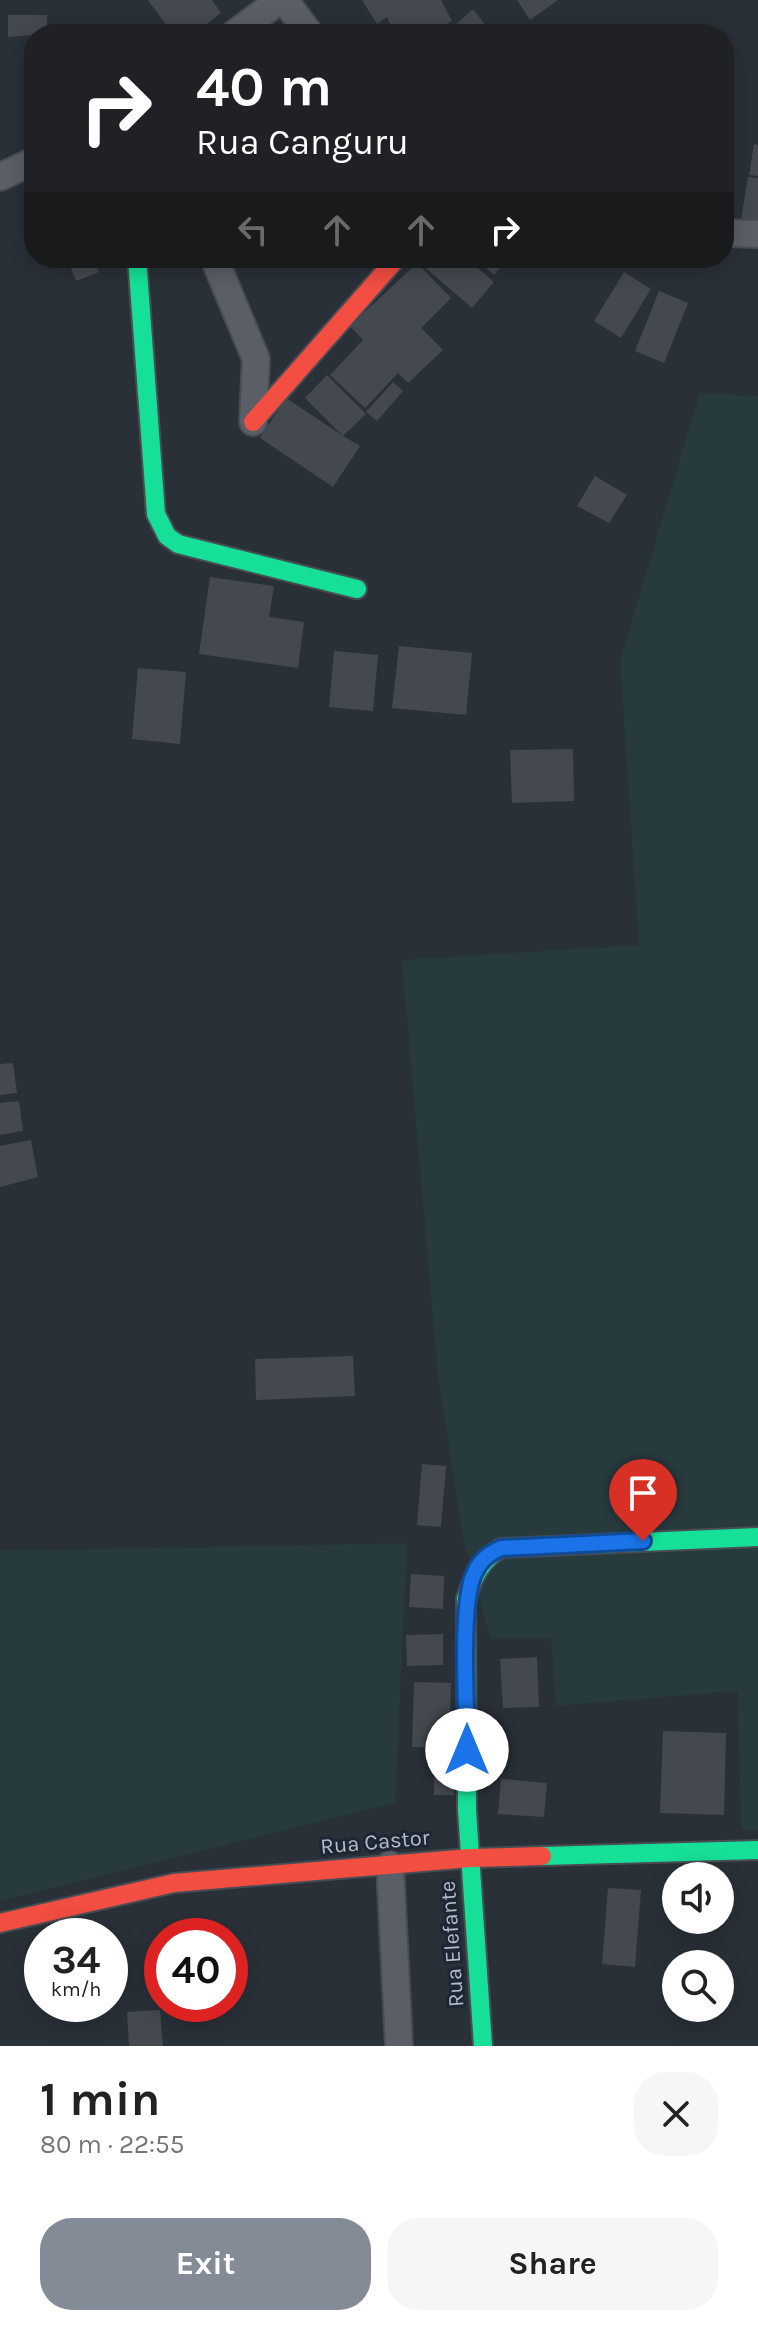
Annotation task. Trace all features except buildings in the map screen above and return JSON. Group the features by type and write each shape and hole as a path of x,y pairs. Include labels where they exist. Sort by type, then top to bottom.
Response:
{"street":[{"path":"248,24 282,0 302,24"},
{"path":"0,177 24,166"},
{"path":"734,233 758,234"},
{"path":"138,268 156,514 167,536 195,549 274,566 357,589"},
{"path":"218,268 256,359 253,422"},
{"path":"253,422 382,268"},
{"name":"Rua Elefante","path":"483,2046 470,1858 466,1599 473,1573 485,1556 501,1548 758,1537"},
{"name":"Rua Castor","path":"0,1923 174,1883 470,1858 758,1850"},
{"path":"390,1865 399,2046"}],"green space":[{"path":"700,393 758,396 758,1830 741,1830 738,1691 556,1706 551,1638 490,1638 463,1537 438,1374 402,960 639,945 620,661"},
{"path":"407,1543 395,1803 0,1901 0,1551"}],"traffic: fast":[{"path":"138,268 156,514 167,536 178,544 357,589"},
{"path":"483,2046 467,1810 466,1599 475,1576 488,1558 501,1548 758,1537"},
{"path":"542,1856 758,1850"}],"traffic: jam":[{"path":"253,422 388,268"},
{"path":"0,1923 174,1883 470,1858 542,1856"}],"route":[{"path":"467,1750 466,1599 473,1573 485,1556 501,1548 643,1541"}]}
